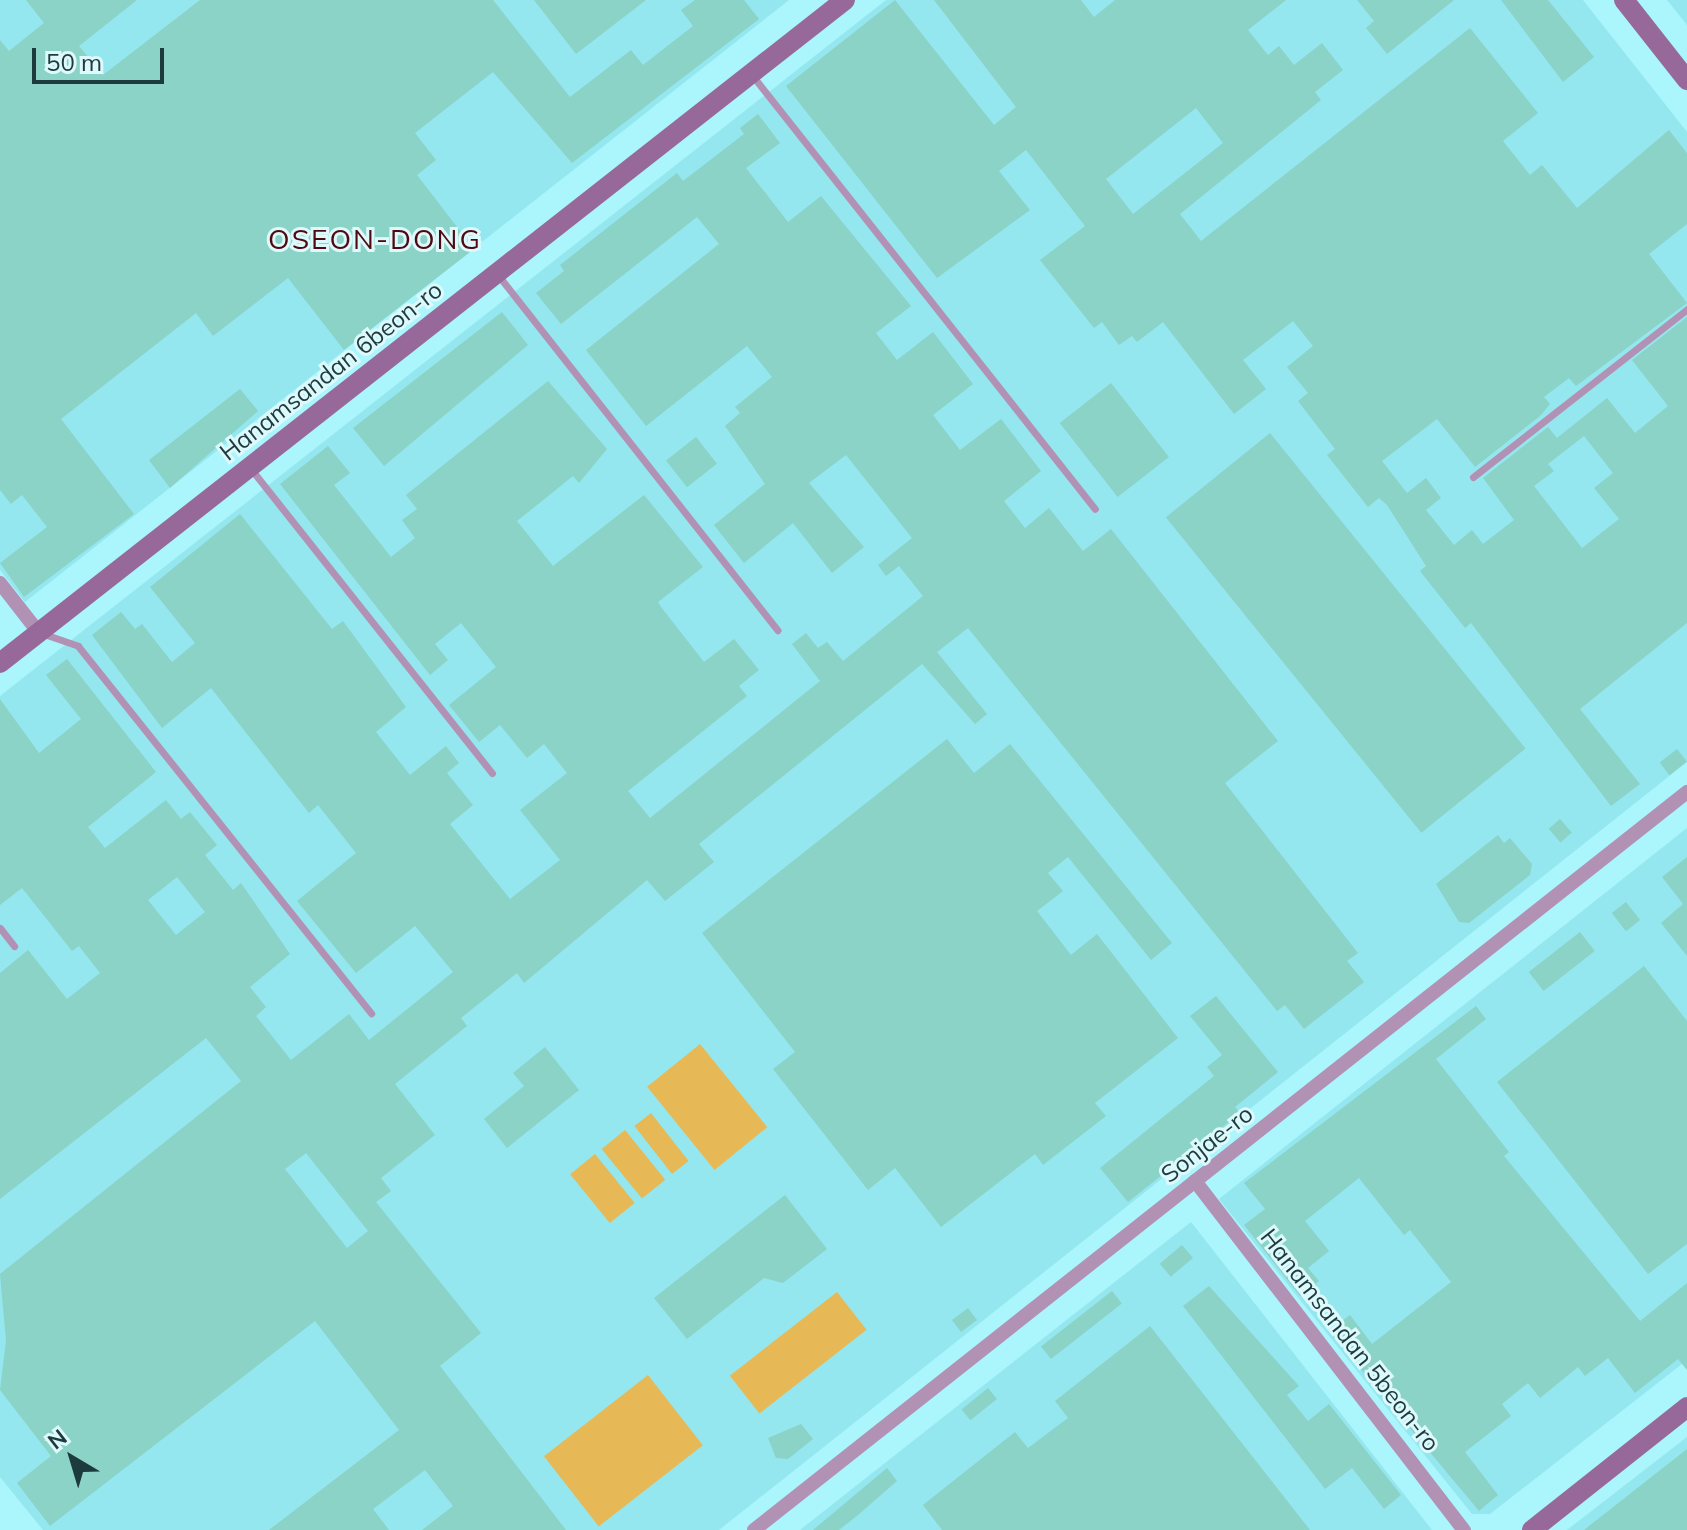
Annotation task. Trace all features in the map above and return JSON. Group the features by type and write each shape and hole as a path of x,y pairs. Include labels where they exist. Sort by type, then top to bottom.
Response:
{"street":[{"name":"Hanamsandan 6beon-ro","path":"0,663 845,0"},
{"path":"1624,0 1687,80"},
{"path":"0,583 39,633"},
{"name":"Sonjae-ro","path":"754,1530 1687,792"},
{"name":"Hanamsandan 5beon-ro","path":"1195,1181 1464,1530"},
{"path":"1532,1530 1687,1407"}],"lane":[{"path":"751,74 1095,509"},
{"path":"497,273 777,630"},
{"path":"1473,477 1687,309"},
{"path":"250,467 492,773"},
{"path":"39,633 78,646 371,1013"},
{"path":"0,928 14,946"}],"shaded area":[{"path":"0,0 789,0 25,602 0,570"},
{"path":"886,0 1583,0 1687,132 1687,762 719,1530 43,1530 0,1477 0,696"},
{"path":"1667,0 1687,0 1687,25"},
{"path":"1687,828 1687,1360 1490,1514 1472,1514 1219,1199"},
{"path":"700,1044 767,1127 714,1170 647,1087"},
{"path":"651,1113 689,1161 672,1174 634,1126"},
{"path":"625,1130 665,1180 642,1199 602,1149"},
{"path":"595,1154 635,1203 610,1223 570,1174"},
{"path":"1191,1222 1432,1530 800,1530"},
{"path":"837,1292 867,1330 759,1414 730,1376"},
{"path":"648,1375 703,1445 599,1526 544,1456"},
{"path":"1687,1437 1687,1530 1567,1530"}],"building":[{"path":"26,0 137,0 79,46 103,75 200,0 493,0 570,97 631,50 643,65 693,26 681,10 695,0 744,0 759,19 572,163 493,72 415,133 436,160 417,175 474,249 344,350 288,278 213,336 196,313 61,419 134,514 24,597 0,563 47,527 22,495 11,504 0,490 0,40 9,51 44,23"},
{"path":"534,0 646,0 576,54"},
{"path":"895,0 994,125 1016,107 934,0 1081,0 1094,17 1115,0 1286,0 1248,30 1268,55 1279,46 1294,65 1322,43 1343,70 1315,92 1321,100 1180,214 1201,241 1470,28 1538,113 1503,141 1530,175 1542,165 1577,208 1669,130 1687,153 1687,224 1649,254 1687,303 1576,386 1569,378 1544,397 1550,404 1540,416 1475,467 1437,419 1382,461 1407,493 1426,478 1441,498 1426,510 1454,545 1472,530 1483,544 1514,520 1483,478 1548,427 1557,438 1607,398 1635,433 1668,406 1632,360 1687,317 1687,623 1580,709 1640,784 1611,806 1471,623 1465,628 1420,571 1426,566 1387,505 1379,498 1368,507 1327,455 1335,449 1298,401 1308,393 1287,367 1313,346 1293,321 1243,360 1266,389 1234,414 1163,322 1137,342 1132,336 1119,345 1102,322 1094,328 1040,260 1085,226 1026,150 999,171 1030,210 937,278 786,86","holes":["1196,108 1223,143 1133,214 1106,179","1584,436 1613,473 1594,488 1619,519 1582,548 1534,486 1554,471 1548,464"]},
{"path":"1357,0 1454,0 1387,54 1366,28 1374,21"},
{"path":"1501,0 1548,0 1594,57 1563,82"},
{"path":"758,114 780,143 746,168 788,222 821,196 911,306 876,333 897,360 933,332 973,384 933,415 960,450 1001,419 1041,471 1004,501 1025,528 1049,508 1083,551 1111,529 1278,741 1225,783 1358,953 1347,961 1364,982 1304,1029 1285,1005 1277,1011 968,628 937,652 987,714 975,724 922,664 699,844 714,862 665,901 647,880 524,983 517,973 461,1018 467,1026 395,1084 435,1135 381,1178 391,1191 376,1202 481,1333 440,1366 566,1530 422,1530 453,1506 425,1470 373,1509 389,1530 269,1530 399,1430 315,1321 50,1526 17,1483 51,1456 0,1390 6,1341 0,1274 241,1081 206,1038 0,1199 0,973 28,950 67,999 100,973 79,946 72,951 22,888 0,905 0,699 39,753 81,719 46,675 67,659 156,772 88,827 105,848 166,800 181,819 190,812 217,845 205,855 233,890 241,883 290,954 250,987 266,1007 256,1016 291,1060 349,1014 369,1040 453,972 415,926 356,973 297,901 356,853 318,805 309,813 211,688 162,728 92,635 121,612 135,629 142,624 172,662 195,643 150,587 240,514 332,629 343,621 406,707 376,732 410,775 446,746 459,763 447,773 473,805 450,824 510,899 560,860 520,810 567,773 544,744 527,758 500,725 479,742 449,705 496,667 461,623 435,644 448,660 430,675 280,484 328,446 350,473 334,485 391,557 415,538 402,520 417,509 406,495 548,381 607,449 579,483 573,476 517,521 553,566 644,495 703,567 658,602 661,607 704,662 734,639 759,670 739,686 747,696 628,791 650,818 820,681 792,644 806,633 818,648 827,642 843,661 923,596 899,566 886,576 878,565 912,538 846,455 809,483 864,547 832,573 793,523 744,563 714,525 765,484 725,426 740,413 735,407 772,377 747,346 646,426 586,350 719,244 697,217 561,324 536,293 564,271 560,265 677,173 683,181 744,134 740,128","holes":["177,877 205,912 176,935 148,900","306,1153 368,1231 347,1248 285,1169"]},
{"path":"502,312 528,345 384,466 353,428"},
{"path":"1111,383 1169,457 1118,497 1060,423"},
{"path":"240,389 258,411 170,488 149,460"},
{"path":"1270,433 1526,749 1421,833 1166,517"},
{"path":"696,437 717,464 687,487 666,460"},
{"path":"947,739 974,773 1010,744 1172,943 1151,960 1068,857 1048,873 1063,891 1037,911 1071,955 1097,934 1178,1038 1095,1103 1106,1116 1043,1165 1035,1154 941,1227 895,1168 868,1190 773,1069 795,1052 702,933"},
{"path":"1677,749 1687,762 1670,775 1660,763"},
{"path":"1560,819 1572,833 1560,842 1549,829"},
{"path":"1498,835 1504,843 1510,838 1532,864 1530,875 1469,923 1459,922 1436,884"},
{"path":"1687,857 1687,956 1661,923 1683,904 1662,877"},
{"path":"1626,902 1640,920 1626,931 1612,913"},
{"path":"1580,932 1595,951 1544,991 1529,972"},
{"path":"1644,966 1687,1021 1687,1244 1648,1274 1497,1082"},
{"path":"1216,996 1278,1072 1235,1107 1240,1113 1128,1202 1100,1168 1214,1076 1207,1067 1222,1055 1190,1016"},
{"path":"1476,1006 1486,1019 1436,1059 1509,1152 1504,1156 1640,1321 1687,1283 1687,1370 1678,1359 1635,1393 1608,1358 1585,1376 1578,1367 1540,1398 1528,1383 1502,1404 1511,1416 1465,1452 1498,1495 1479,1511 1329,1331 1350,1315 1372,1344 1451,1282 1410,1230 1404,1235 1359,1178 1305,1221 1329,1251 1308,1268 1319,1281 1300,1296 1244,1225 1265,1209 1244,1183"},
{"path":"545,1047 579,1090 507,1148 484,1119 524,1086 513,1073"},
{"path":"785,1195 827,1249 783,1283 764,1278 687,1339 654,1298"},
{"path":"1182,1245 1193,1258 1171,1277 1160,1264"},
{"path":"1209,1286 1299,1386 1287,1395 1308,1421 1329,1404 1401,1495 1384,1509 1352,1468 1325,1489 1183,1306"},
{"path":"1112,1291 1122,1304 1051,1359 1041,1346"},
{"path":"968,1308 977,1320 961,1332 952,1320"},
{"path":"1150,1326 1310,1530 942,1530 923,1505 1015,1432 1028,1448 1068,1418 1055,1401"},
{"path":"988,1388 997,1399 970,1420 962,1409"},
{"path":"801,1424 813,1439 788,1459 776,1458 768,1438"},
{"path":"1687,1449 1687,1530 1584,1530"},
{"path":"887,1468 897,1481 858,1515 839,1530 813,1530"}],"district":[{"name":"OSEON-DONG","path":"375,239"}]}
